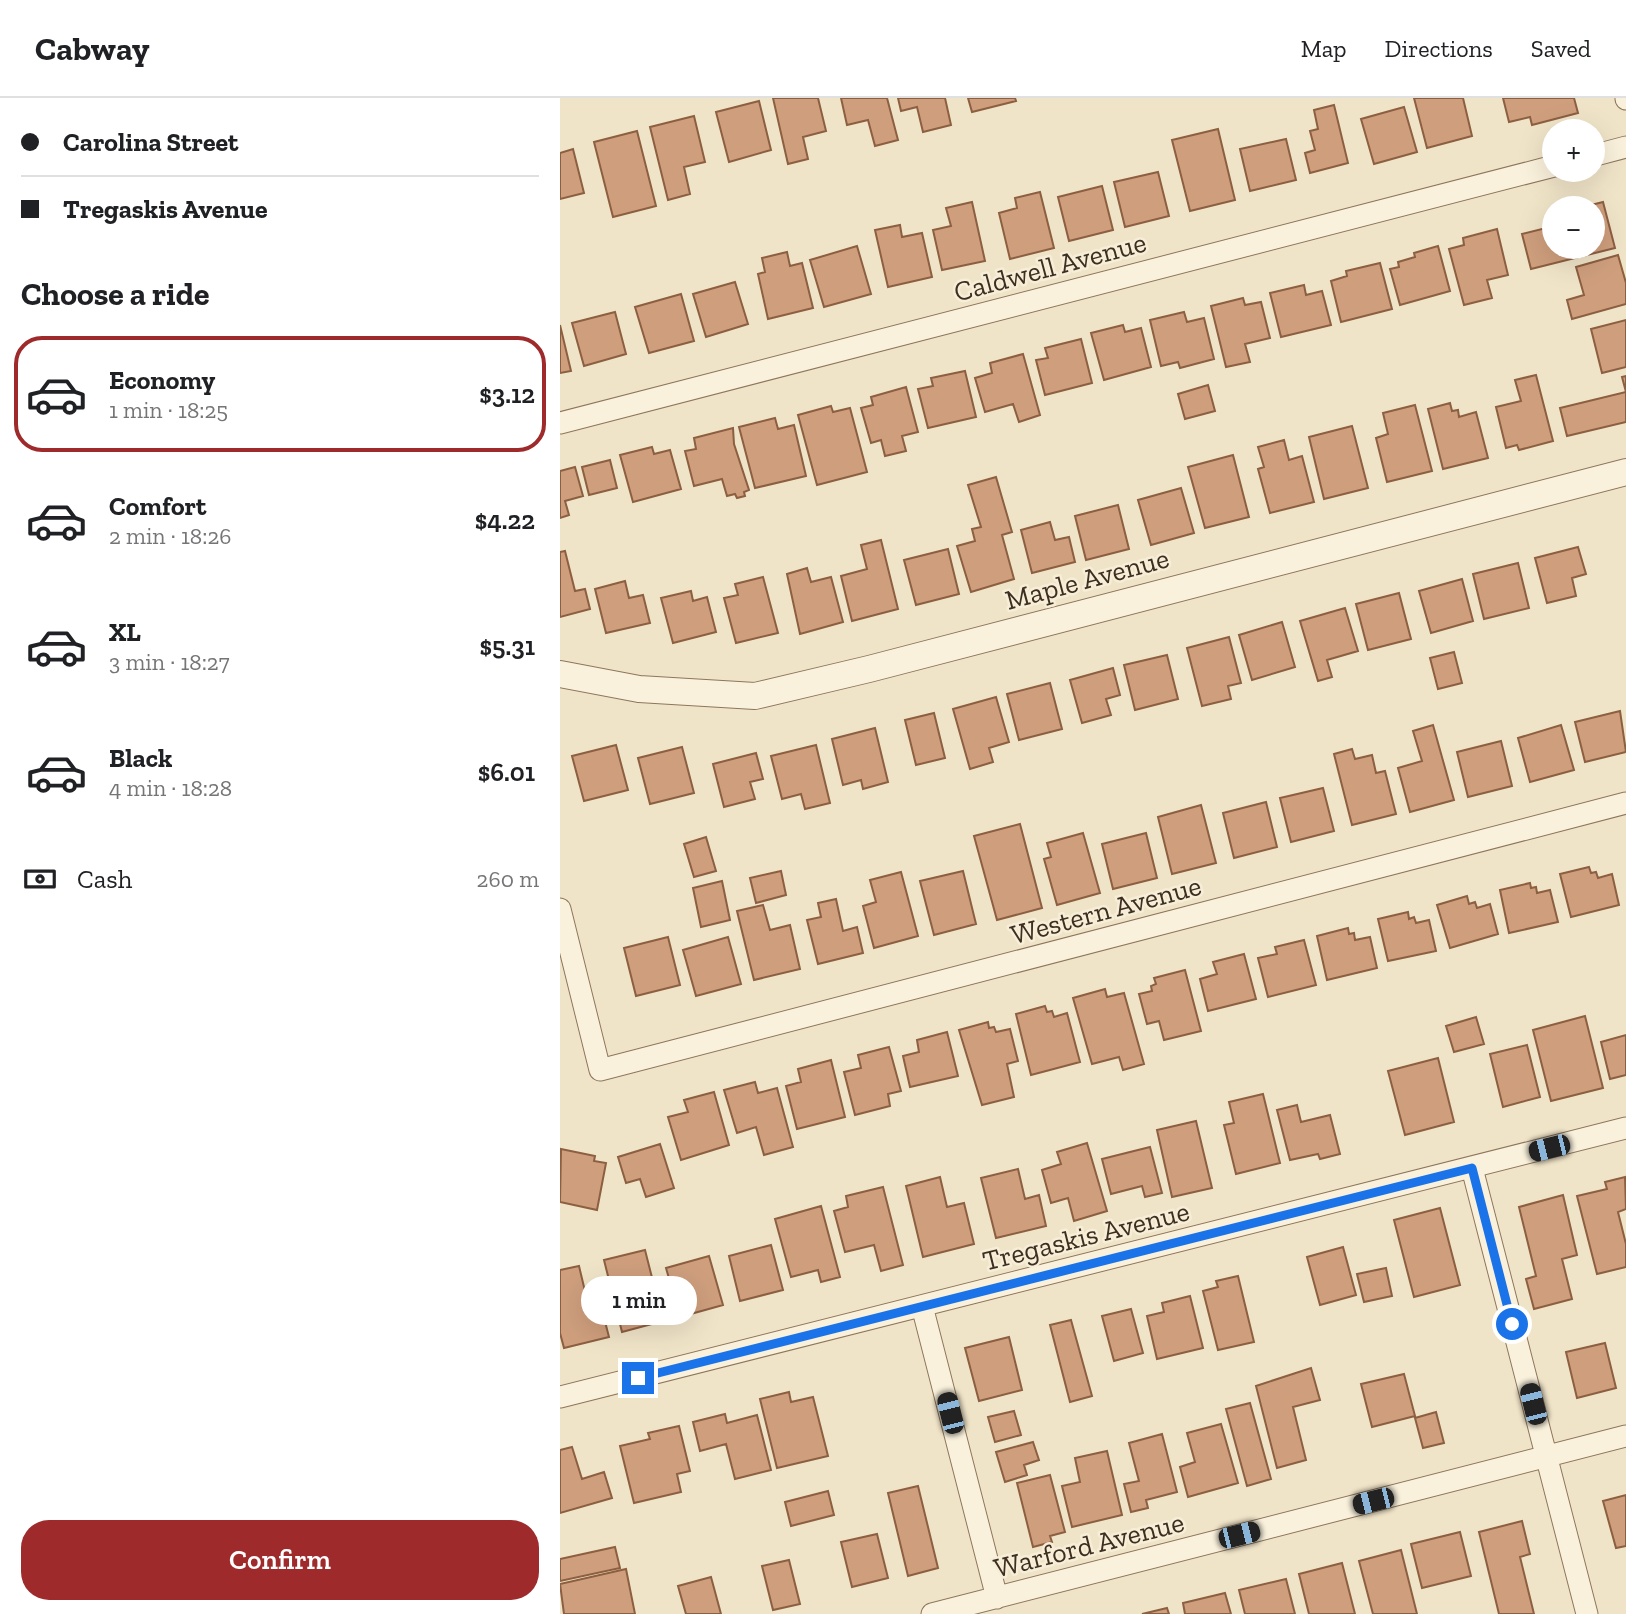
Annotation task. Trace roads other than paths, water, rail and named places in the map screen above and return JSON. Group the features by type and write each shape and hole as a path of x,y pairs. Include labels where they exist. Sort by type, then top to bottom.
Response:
{"street":[{"path":"1605,153 1626,147"},
{"name":"Caldwell Avenue","path":"560,423 1542,169"},
{"name":"Maple Avenue","path":"560,674 639,689 720,696 755,696 869,669 1626,472"},
{"name":"Western Avenue","path":"560,909 600,1070 1626,803"},
{"name":"Tregaskis Avenue","path":"560,1397 1626,1128"},
{"path":"1472,1168 1587,1614"},
{"path":"922,1306 997,1598"},
{"name":"Warford Avenue","path":"933,1614 1626,1436"}]}
